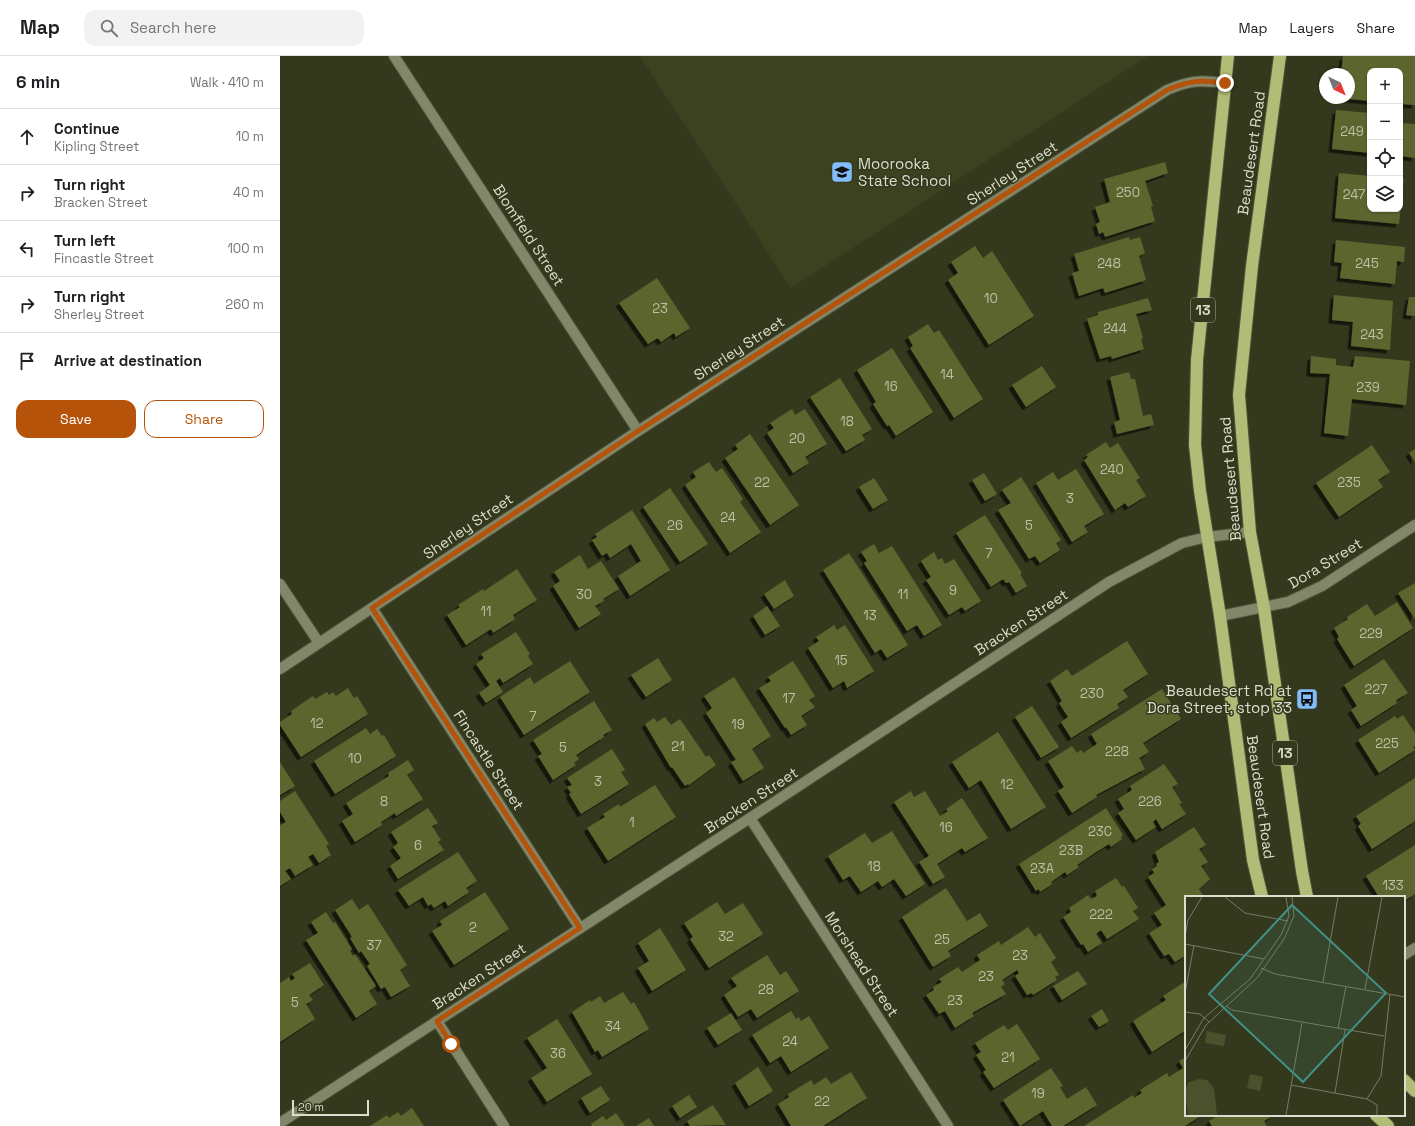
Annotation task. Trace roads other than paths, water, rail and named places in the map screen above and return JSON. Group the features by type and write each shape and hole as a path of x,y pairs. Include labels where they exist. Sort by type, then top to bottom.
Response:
{"highway":[{"name":"Beaudesert Road","path":"1228,56 1197,360 1196,445 1207,537 1220,616 1253,860 1262,896"},
{"name":"Beaudesert Road","path":"1280,56 1252,266 1239,395 1250,532 1264,608 1307,896"},
{"path":"1405,1081 1415,1091"},
{"path":"1377,1116 1388,1126"}],"street":[{"name":"Blomfield Street","path":"394,56 638,431"},
{"name":"Sherley Street","path":"280,669 638,431 1167,90 1185,82 1200,80 1225,83"},
{"name":"Dora Street","path":"1220,616 1288,602 1322,586 1415,525"},
{"name":"Bracken Street","path":"280,1123 750,818 1109,582 1182,543 1207,537 1250,532"},
{"path":"280,584 319,643"},
{"name":"Fincastle Street","path":"372,608 580,928"},
{"name":"Morshead Street","path":"750,818 948,1126"},
{"path":"1405,954 1415,948"},
{"path":"437,1021 504,1126"}],"place":[{"name":"Moorooka State School","path":"842,172"},
{"name":"Beaudesert Rd at Dora Street, stop 33","path":"1307,699"}]}
